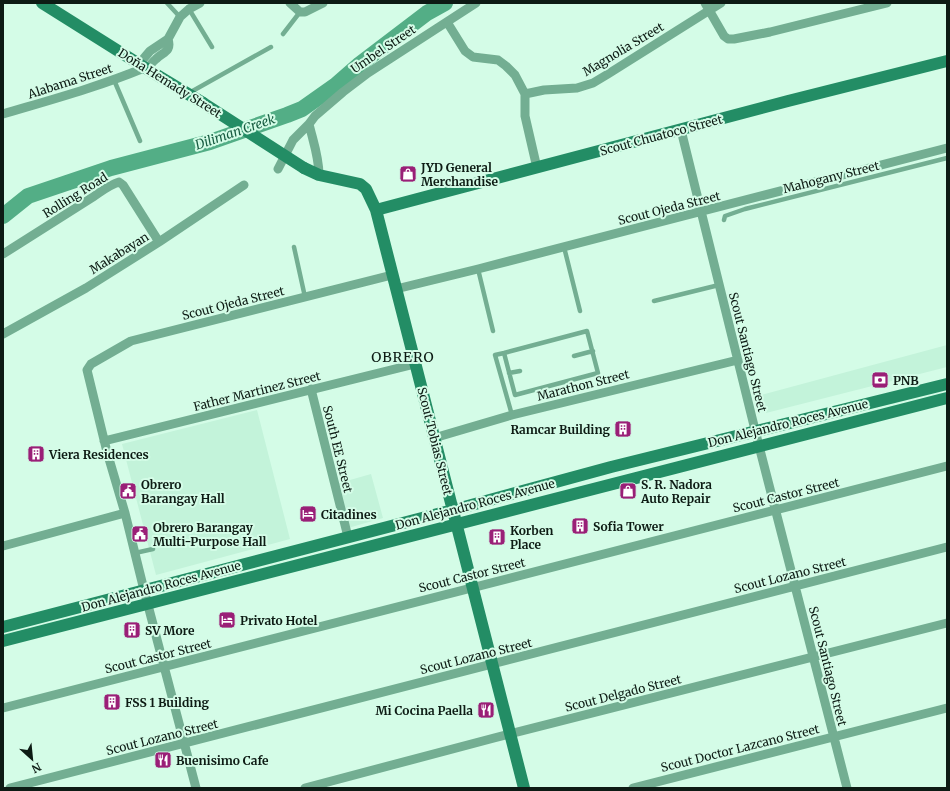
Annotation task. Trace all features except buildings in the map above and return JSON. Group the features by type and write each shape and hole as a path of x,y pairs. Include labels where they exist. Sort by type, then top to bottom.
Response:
{"main road":[{"name":"Doña Hemady Street","path":"42,3 143,67 203,102 304,168 319,175 360,184 366,189 376,210"},
{"name":"Scout Chuatoco Street","path":"376,210 781,103 947,61"},
{"name":"Scout Tobias Street","path":"376,210 524,788"},
{"name":"Don Alejandro Roces Avenue","path":"3,627 348,538 611,467 947,384"},
{"name":"Don Alejandro Roces Avenue","path":"3,641 947,398"},
{"path":"41,617 44,630"}],"street":[{"path":"143,67 150,52 168,39 180,16 200,3"},
{"path":"290,3 300,12 305,12 323,3"},
{"name":"Umbel Street","path":"278,169 293,140 310,124 315,116 368,73 476,3"},
{"name":"Magnolia Street","path":"525,94 544,90 578,88 593,83 707,7 721,3"},
{"path":"707,7 724,36 728,39 734,39 770,32 887,3"},
{"path":"447,22 465,51 473,57 498,60 515,75 525,94 525,116 537,168"},
{"name":"Alabama Street","path":"3,114 73,94 114,80 143,67"},
{"path":"310,124 318,158 319,175"},
{"name":"Scout Santiago Street","path":"681,130 759,446 847,788"},
{"name":"Scout Ojeda Street","path":"396,289 478,270 947,148"},
{"name":"Rolling Road","path":"3,254 106,188 119,182 123,185 159,242"},
{"name":"Makabayan","path":"3,334 86,288 159,242 244,184"},
{"name":"Scout Ojeda Street","path":"104,441 87,370 91,364 131,341 392,275"},
{"name":"Marathon Street","path":"434,438 512,415 738,360"},
{"name":"Father Martinez Street","path":"104,441 415,364"},
{"name":"South EE Street","path":"311,389 348,538"},
{"path":"104,441 125,513 196,788"},
{"name":"Scout Castor Street","path":"3,708 947,466"},
{"path":"3,546 125,513"},
{"name":"Scout Lozano Street","path":"10,788 947,547"},
{"name":"Scout Delgado Street","path":"305,788 510,734 947,623"},
{"name":"Scout Doctor Lazcano Street","path":"633,788 947,708"}],"lane":[{"path":"167,3 180,16"},
{"path":"189,9 212,47"},
{"path":"284,34 300,12"},
{"path":"188,93 271,47"},
{"path":"114,80 140,141"},
{"name":"Mahogany Street","path":"724,220 724,216 745,209 947,158"},
{"path":"564,247 580,311"},
{"path":"294,248 306,297"},
{"path":"478,270 494,331"},
{"path":"654,301 719,285"},
{"path":"504,353 514,395 598,373 587,331 504,353 495,356 512,415"},
{"path":"574,356 593,351"},
{"path":"509,373 520,370"},
{"path":"135,553 153,549"}],"shaded area":[{"path":"947,345 947,367 766,413 761,395"},
{"path":"257,410 290,539 156,575 122,444"},
{"path":"371,474 383,518 348,528 336,484"}],"waterway":[{"name":"Diliman Creek","path":"3,216 28,196 111,168 210,142 302,109 336,85 360,64 427,13 445,3"}],"place":[{"name":"JYD General Merchandise","path":"408,174"},
{"name":"PNB","path":"880,380"},
{"name":"Ramcar Building","path":"623,429"},
{"name":"Viera Residences","path":"36,454"},
{"name":"Obrero Barangay Hall","path":"128,491"},
{"name":"S. R. Nadora Auto Repair","path":"628,491"},
{"name":"Citadines","path":"308,514"},
{"name":"Sofia Tower","path":"580,526"},
{"name":"Obrero Barangay Multi-Purpose Hall","path":"140,534"},
{"name":"Korben Place","path":"497,537"},
{"name":"Privato Hotel","path":"227,620"},
{"name":"SV More","path":"132,630"},
{"name":"FSS 1 Building","path":"112,702"},
{"name":"Mi Cocina Paella","path":"486,710"},
{"name":"Buenisimo Cafe","path":"163,760"}],"district":[{"name":"OBRERO","path":"403,357"}]}
